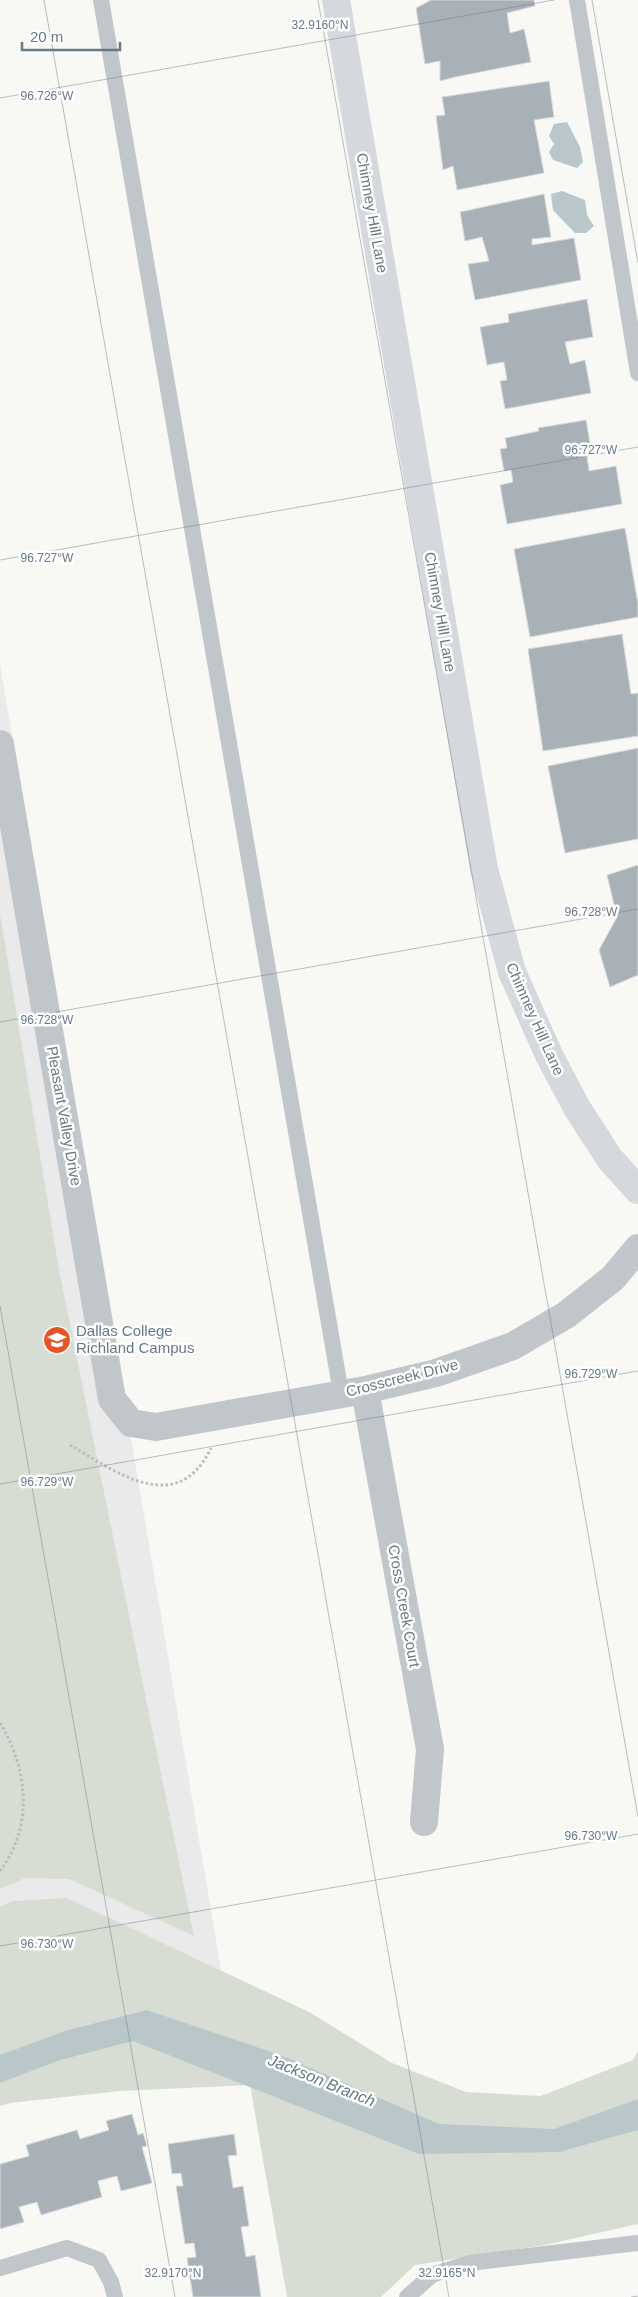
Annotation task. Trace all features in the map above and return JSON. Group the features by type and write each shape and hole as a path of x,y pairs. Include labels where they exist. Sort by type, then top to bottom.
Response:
{"street":[{"name":"Chimney Hill Lane","path":"336,0 484,869 512,972 549,1055 577,1108 610,1159 638,1190"},
{"name":"Pleasant Valley Drive","path":"0,744 112,1400 132,1423"},
{"name":"Crosscreek Drive","path":"132,1423 156,1427 353,1391 436,1373 513,1346 566,1315 613,1278 638,1248"},
{"name":"Cross Creek Court","path":"353,1391 430,1749 424,1822"}],"lane":[{"path":"101,0 353,1391"},
{"path":"577,0 638,373"},
{"path":"407,2297 432,2275 469,2263 638,2243"},
{"path":"0,2268 67,2248 99,2260 111,2282 115,2297"}],"path":[{"path":"70,1445 132,1481 152,1486 168,1484 186,1478 206,1458 214,1440"},
{"path":"0,1723 19,1762 24,1796 21,1828 12,1855 0,1871"}],"shaded area":[{"name":"Dallas College Richland Campus","path":"0,664 229,2017 0,2102"},
{"path":"0,914 59,1270 194,1936 69,1879 25,1878 0,1889"},
{"path":"67,1898 309,2012 392,2063 466,2092 541,2096 633,2060 638,2051 638,2224 545,2245 415,2265 381,2297 287,2297 250,2085 120,2091 10,2103 0,2106 0,1907 12,1901"}],"water":[{"path":"567,122 580,147 583,162 577,168 553,160 549,152 554,144 549,136 554,124"},
{"path":"562,191 585,200 587,215 594,226 586,233 575,233 553,210 551,194"},
{"name":"Jackson Branch","path":"147,2010 283,2056 439,2124 554,2129 638,2099 638,2130 559,2152 419,2154 133,2041 60,2060 0,2083 0,2055 65,2031"}],"building":[{"path":"431,0 534,0 535,6 507,13 510,33 524,29 531,62 440,81 440,61 425,64 416,8"},
{"path":"549,81 554,117 534,120 544,173 457,190 453,166 443,170 436,116 445,115 442,97"},
{"path":"544,194 551,237 532,239 532,245 574,238 581,280 475,300 468,264 489,261 482,237 465,241 460,212"},
{"path":"587,299 593,337 565,342 570,364 585,360 591,393 505,409 500,381 507,380 504,362 487,365 480,327 509,322 508,314"},
{"path":"586,420 591,449 586,450 589,471 616,466 622,504 507,524 500,485 513,482 511,470 504,471 500,449 507,448 505,438 539,431 538,428"},
{"path":"625,528 638,604 638,617 530,637 514,549"},
{"path":"622,634 631,694 638,693 638,736 543,751 528,649"},
{"path":"638,748 638,839 565,853 548,766"},
{"path":"638,865 638,975 610,987 599,950 617,917 607,875"},
{"path":"132,2114 138,2135 143,2133 147,2146 142,2147 152,2183 121,2191 117,2176 98,2181 102,2197 41,2215 37,2202 19,2207 24,2222 0,2229 0,2164 29,2156 26,2145 77,2130 80,2139 109,2130 106,2121"},
{"path":"234,2134 237,2155 228,2156 233,2188 243,2186 249,2226 241,2227 246,2257 255,2255 261,2297 193,2297 187,2258 196,2257 194,2243 185,2244 176,2186 183,2186 181,2173 172,2174 168,2144"}],"place":[{"name":"Dallas College Richland Campus","path":"57,1340"}]}
